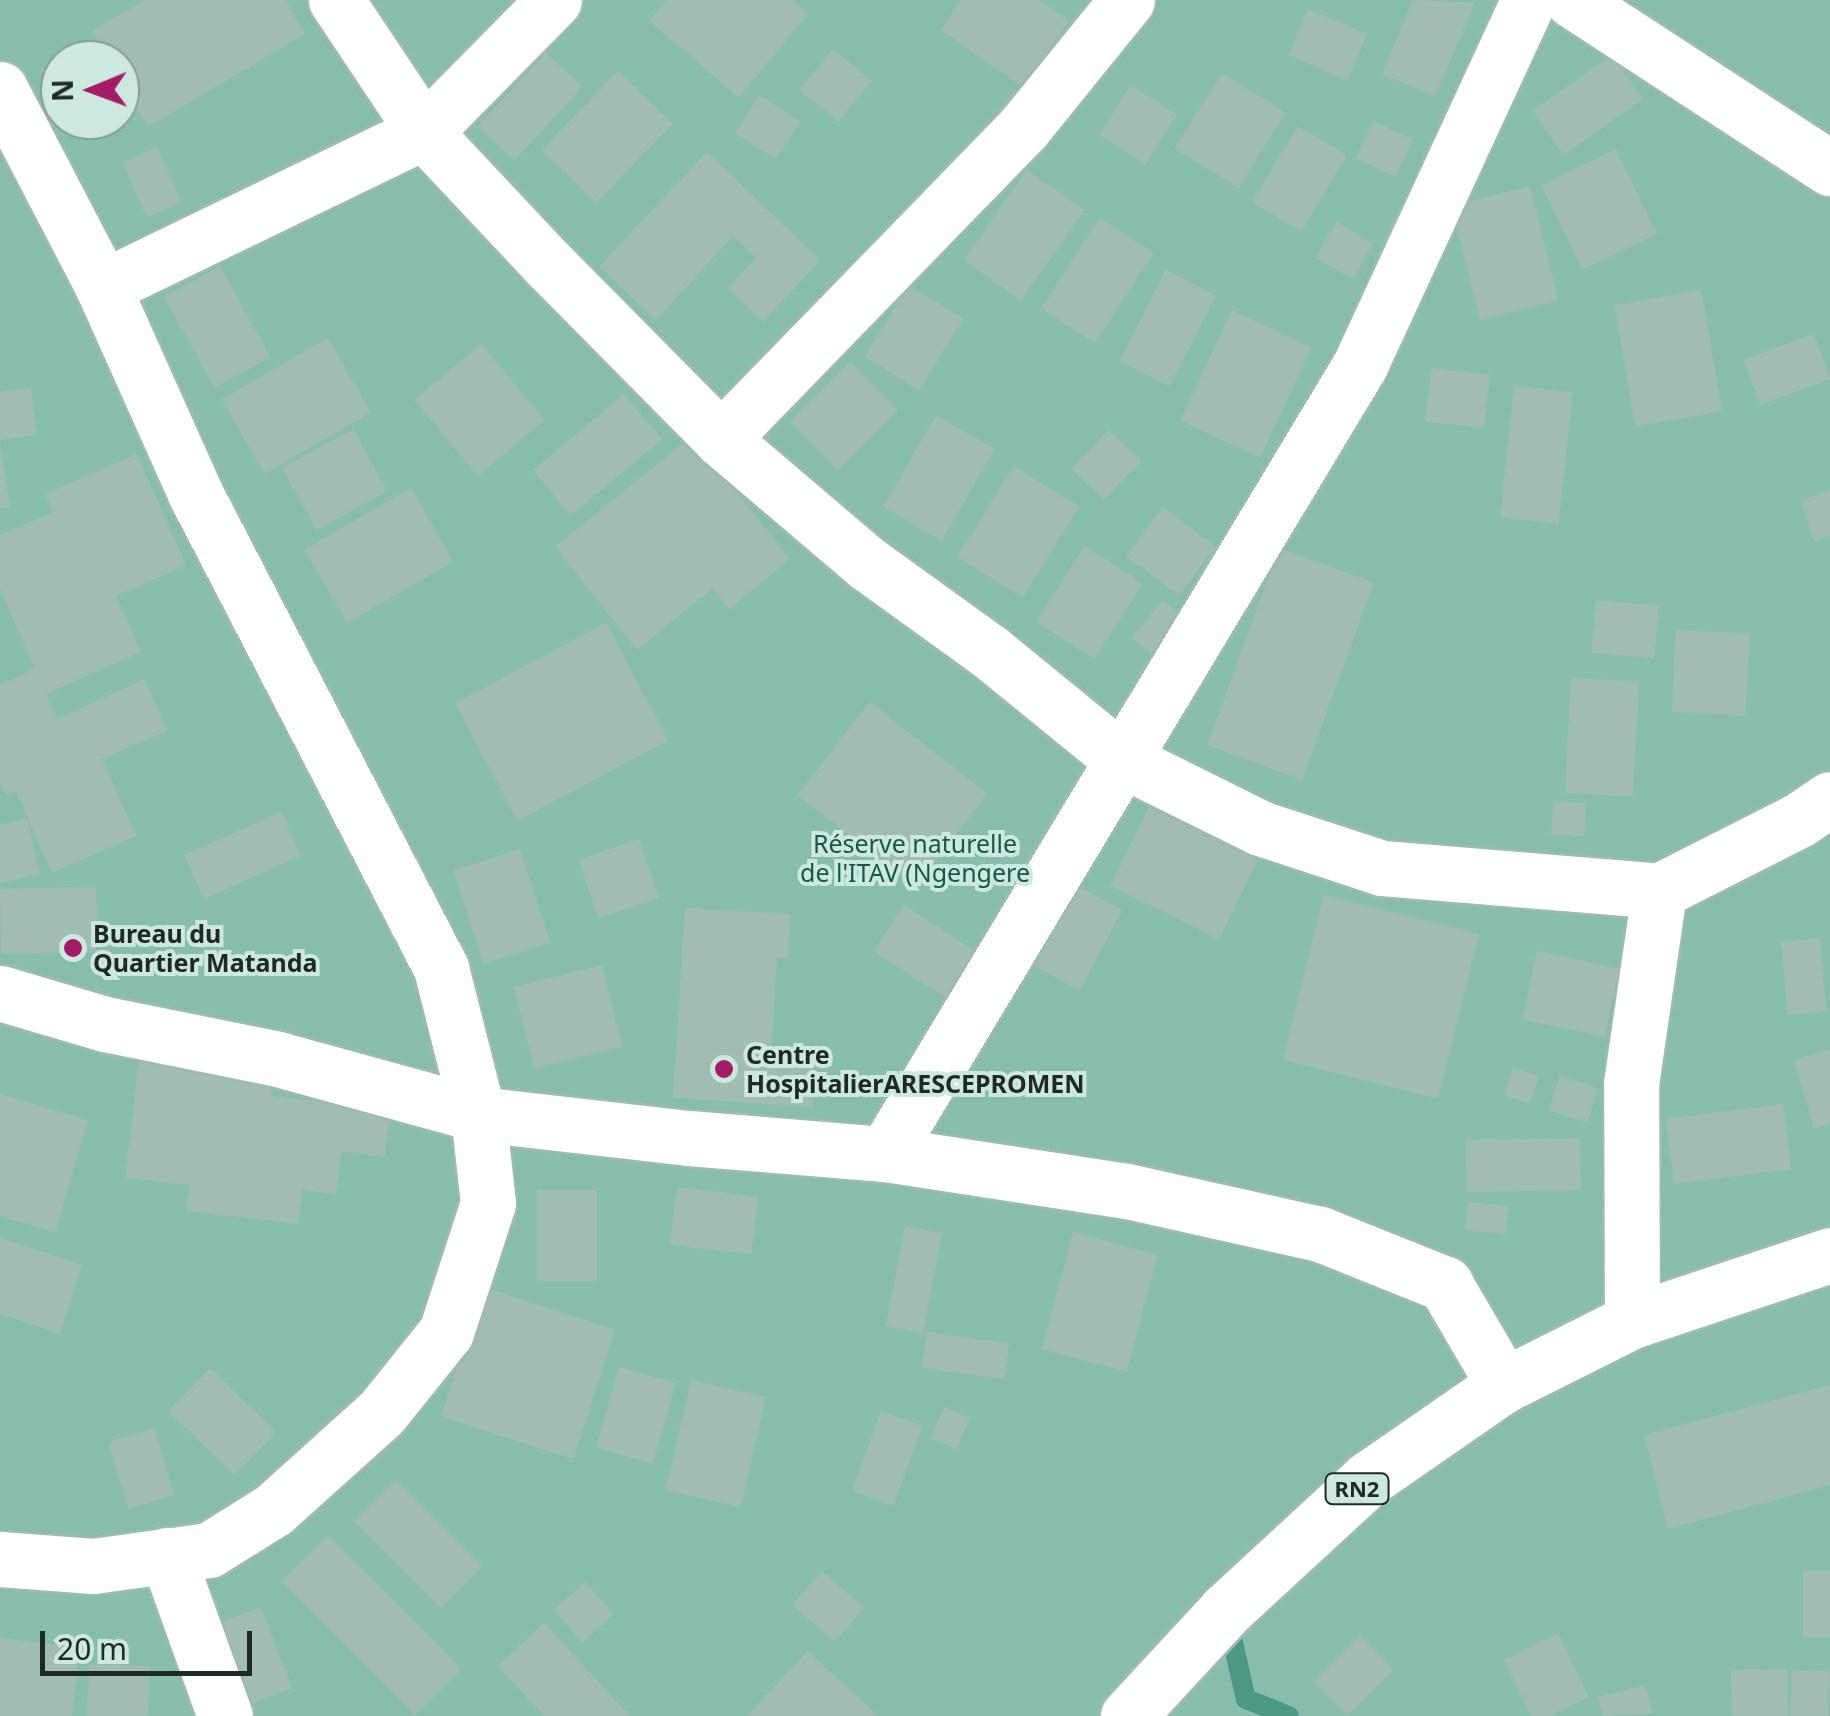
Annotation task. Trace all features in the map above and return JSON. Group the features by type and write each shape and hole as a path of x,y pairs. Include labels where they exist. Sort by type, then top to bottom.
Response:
{"main road":[{"path":"336,0 424,132 721,439 868,564 990,652 1122,759 1260,828 1382,868 1660,891 1799,820 1830,799"},
{"path":"103,288 424,132 554,0"},
{"path":"721,439 1024,126 1128,0"},
{"path":"885,1154 1360,365 1529,0"},
{"path":"1572,0 1830,168"},
{"path":"0,89 103,288 194,493 441,968 478,1114 488,1203 446,1332 382,1412 273,1510 210,1550 94,1566 0,1559"},
{"path":"1632,1320 1631,1084 1660,891"},
{"path":"0,994 105,1024 278,1059 478,1114 689,1138 885,1154 1126,1191 1320,1234 1446,1284 1504,1386"},
{"name":"RN2","path":"1128,1716 1226,1610 1368,1479 1504,1386 1632,1320 1830,1255"},
{"path":"167,1556 225,1716"}],"green space":[{"name":"Réserve naturelle de l'ITAV (Ngengere","path":"0,0 1830,0 1830,1716 0,1716"}],"building":[{"path":"145,0 285,0 305,34 148,127 140,113 140,40 97,40 92,31"},
{"path":"667,0 792,0 808,14 739,97 649,21"},
{"path":"961,0 1039,0 1069,21 1022,87 941,30"},
{"path":"1413,0 1475,3 1435,96 1382,74"},
{"path":"1308,9 1367,34 1347,80 1288,55"},
{"path":"833,49 872,80 839,122 800,90"},
{"path":"546,53 583,87 514,160 478,126"},
{"path":"1612,55 1643,99 1564,155 1533,111"},
{"path":"618,71 673,124 596,203 542,150"},
{"path":"1222,73 1286,113 1238,188 1175,148"},
{"path":"1131,85 1177,115 1145,164 1099,134"},
{"path":"759,95 801,121 777,159 735,133"},
{"path":"1373,121 1413,140 1396,177 1356,158"},
{"path":"1298,126 1347,155 1301,232 1252,202"},
{"path":"157,147 181,202 147,217 122,162"},
{"path":"1616,149 1657,233 1583,270 1541,185"},
{"path":"707,152 820,260 763,322 728,288 756,258 733,236 656,320 599,267"},
{"path":"1027,170 1084,210 1021,300 964,260"},
{"path":"1530,186 1559,300 1480,320 1451,206"},
{"path":"1100,218 1154,253 1095,343 1041,309"},
{"path":"1336,222 1373,244 1353,279 1316,258"},
{"path":"220,266 270,357 214,388 164,297"},
{"path":"1166,270 1216,295 1170,386 1120,361"},
{"path":"909,285 963,319 919,390 864,356"},
{"path":"1701,290 1722,411 1636,426 1614,305"},
{"path":"1232,310 1312,347 1260,458 1180,421"},
{"path":"1814,334 1830,379 1760,405 1744,360"},
{"path":"328,338 371,412 264,474 221,400"},
{"path":"481,344 545,420 478,476 414,400"},
{"path":"850,362 898,410 838,470 790,422"},
{"path":"1431,368 1490,374 1484,428 1425,422"},
{"path":"1514,386 1573,392 1559,523 1500,517"},
{"path":"31,388 37,435 0,440 0,392"},
{"path":"624,394 662,439 571,516 533,470"},
{"path":"936,415 995,449 942,541 883,507"},
{"path":"353,429 387,491 317,530 282,468"},
{"path":"1109,430 1141,461 1104,500 1071,469"},
{"path":"692,436 790,559 729,609 713,588 637,650 555,547"},
{"path":"0,443 10,508 0,509"},
{"path":"137,454 186,565 116,596 141,652 46,694 57,719 145,679 167,731 102,759 136,836 52,873 16,792 6,795 0,782 0,685 35,669 0,589 0,535 53,512 45,494"},
{"path":"1014,466 1079,507 1023,598 957,557"},
{"path":"411,488 453,562 347,623 304,550"},
{"path":"1830,490 1830,536 1814,541 1801,500"},
{"path":"1163,507 1216,547 1179,595 1126,556"},
{"path":"1085,546 1143,584 1094,659 1036,621"},
{"path":"1279,548 1374,583 1302,780 1207,745"},
{"path":"1163,600 1188,621 1157,659 1132,638"},
{"path":"1596,600 1659,605 1654,658 1591,653"},
{"path":"606,623 668,740 517,821 455,703"},
{"path":"1676,630 1750,634 1746,716 1672,712"},
{"path":"1571,678 1639,682 1633,796 1565,793"},
{"path":"870,702 987,794 915,887 797,795"},
{"path":"1553,801 1586,803 1584,837 1551,835"},
{"path":"1149,807 1258,860 1219,939 1110,886"},
{"path":"281,812 301,856 204,899 184,855"},
{"path":"27,819 40,874 0,883 0,825"},
{"path":"639,839 659,898 599,918 578,860"},
{"path":"520,849 550,942 484,964 453,871"},
{"path":"1074,884 1123,910 1080,990 1031,964"},
{"path":"96,887 97,952 1,954 0,889"},
{"path":"1324,895 1479,934 1438,1099 1283,1060"},
{"path":"904,905 977,952 947,999 874,951"},
{"path":"685,908 790,914 788,958 777,957 771,1058 815,1060 813,1107 673,1098"},
{"path":"1820,938 1826,1012 1788,1015 1781,941"},
{"path":"1537,951 1619,968 1605,1037 1522,1019"},
{"path":"602,965 622,1047 534,1069 514,987"},
{"path":"1830,1049 1830,1124 1814,1128 1794,1060"},
{"path":"140,1052 274,1067 271,1096 390,1110 385,1157 341,1151 336,1194 302,1190 298,1224 186,1211 189,1185 125,1178"},
{"path":"1513,1068 1539,1076 1530,1104 1505,1096"},
{"path":"1560,1076 1598,1088 1587,1123 1549,1110"},
{"path":"0,1094 88,1120 55,1232 0,1216"},
{"path":"1783,1104 1791,1170 1674,1184 1666,1118"},
{"path":"1580,1138 1581,1190 1467,1192 1466,1140"},
{"path":"677,1187 758,1197 751,1255 670,1245"},
{"path":"537,1190 597,1190 597,1281 537,1281"},
{"path":"1468,1202 1509,1206 1506,1234 1465,1230"},
{"path":"905,1226 942,1233 923,1333 886,1326"},
{"path":"1073,1232 1158,1255 1127,1372 1042,1349"},
{"path":"0,1238 82,1265 60,1334 0,1314"},
{"path":"483,1287 615,1330 573,1459 441,1416"},
{"path":"927,1332 1009,1344 1004,1379 922,1368"},
{"path":"619,1367 676,1383 653,1464 596,1448"},
{"path":"210,1368 276,1432 234,1475 168,1411"},
{"path":"691,1380 766,1397 741,1507 666,1490"},
{"path":"1830,1385 1830,1485 1668,1529 1644,1435"},
{"path":"944,1407 970,1418 956,1449 931,1438"},
{"path":"881,1411 922,1426 893,1506 852,1491"},
{"path":"154,1428 174,1495 129,1509 108,1442"},
{"path":"396,1480 482,1566 441,1608 354,1522"},
{"path":"328,1535 462,1669 415,1715 281,1582"},
{"path":"822,1571 864,1608 835,1642 792,1605"},
{"path":"1803,1571 1830,1571 1830,1637 1803,1637"},
{"path":"585,1582 614,1614 583,1642 554,1610"},
{"path":"261,1607 292,1688 249,1705 218,1623"},
{"path":"544,1623 630,1716 544,1716 498,1666"},
{"path":"1558,1633 1589,1697 1549,1716 1531,1716 1504,1660"},
{"path":"1360,1636 1393,1669 1347,1715 1314,1682"},
{"path":"0,1638 80,1648 72,1716 0,1716"},
{"path":"808,1651 878,1716 747,1716"},
{"path":"89,1664 150,1666 148,1716 87,1716"},
{"path":"1787,1669 1788,1716 1732,1716 1731,1670"},
{"path":"1792,1670 1830,1671 1828,1716 1790,1716"},
{"path":"1645,1685 1653,1713 1603,1716 1598,1697"}],"waterway":[{"path":"1227,1617 1246,1699 1289,1716"}],"place":[{"name":"Bureau du Quartier Matanda","path":"73,948"},
{"name":"Centre HospitalierARESCEPROMEN","path":"724,1069"}]}
